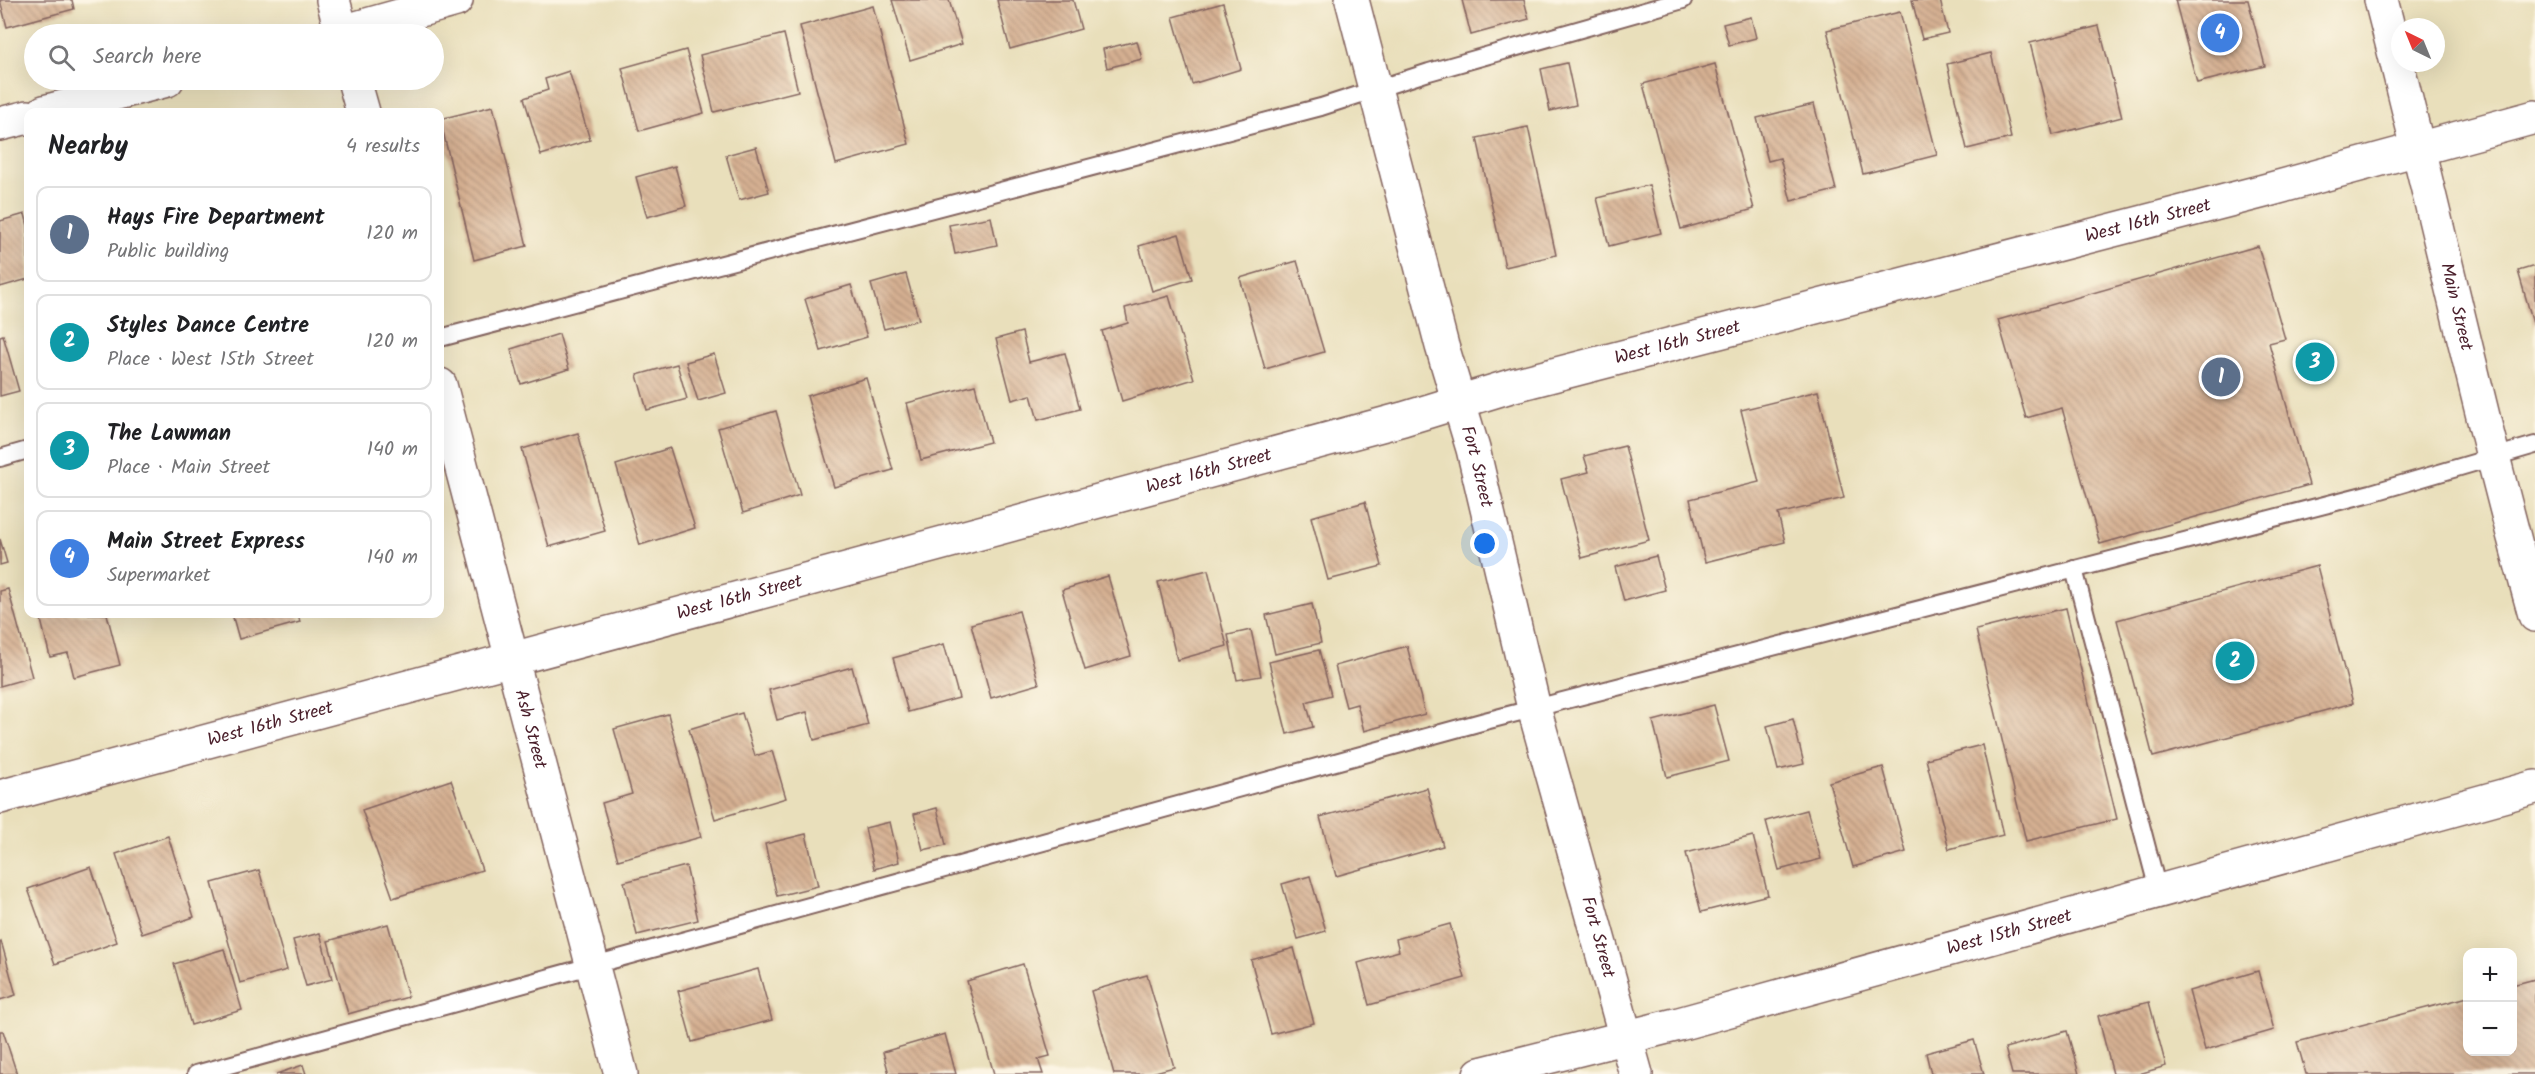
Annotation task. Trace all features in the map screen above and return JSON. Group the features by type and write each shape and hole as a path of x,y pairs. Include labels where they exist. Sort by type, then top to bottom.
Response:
{"street":[{"path":"333,0 338,24"},
{"path":"374,24 456,0"},
{"name":"Fort Street","path":"1352,0 1473,449 1534,708 1636,1074"},
{"name":"Main Street","path":"2381,0 2419,149 2492,459 2535,615"},
{"path":"59,108 129,90"},
{"path":"357,90 362,108"},
{"name":"West 16th Street","path":"0,797 512,661 1403,419 1459,401 2535,117"},
{"path":"0,124 24,118"},
{"name":"Ash Street","path":"444,400 621,1074"},
{"name":"West 15th Street","path":"1480,1074 1679,1023 2535,787"}],"lane":[{"path":"444,337 1310,110 1375,88 1683,0"},
{"path":"196,1074 1534,708 2074,569 2492,459 2535,445"},
{"path":"0,458 24,451"},
{"path":"2074,569 2158,890"}],"building":[{"path":"0,0 72,0 74,9 7,27"},
{"path":"892,0 949,0 962,44 910,60"},
{"path":"997,0 1073,0 1081,29 1010,49"},
{"path":"1462,0 1524,0 1529,19 1471,35"},
{"path":"1912,0 1940,0 1948,33 1922,39"},
{"path":"2175,0 2248,0 2265,66 2197,83"},
{"path":"1223,3 1241,69 1192,84 1173,17"},
{"path":"873,6 909,144 836,164 800,26"},
{"path":"1900,12 1937,155 1863,174 1827,30"},
{"path":"1751,17 1756,38 1729,45 1723,24"},
{"path":"2099,26 2122,117 2053,135 2030,43"},
{"path":"784,34 798,91 714,112 700,55"},
{"path":"1137,41 1142,59 1107,68 1103,49"},
{"path":"686,50 704,113 639,131 622,68"},
{"path":"1991,53 2011,138 1967,149 1947,64"},
{"path":"1567,63 1576,105 1550,111 1541,69"},
{"path":"1715,64 1754,209 1681,229 1643,84"},
{"path":"569,71 590,140 541,155 524,98 548,90 545,79"},
{"path":"1814,104 1836,190 1791,201 1780,158 1768,161 1757,118"},
{"path":"493,106 527,246 474,260 444,136 444,118"},
{"path":"1528,127 1556,255 1505,267 1477,138"},
{"path":"756,147 769,192 739,200 726,155"},
{"path":"675,166 686,206 647,217 636,177"},
{"path":"1649,185 1661,233 1609,246 1597,198"},
{"path":"24,214 24,280 0,287 0,221"},
{"path":"991,217 997,245 955,254 949,225"},
{"path":"1179,234 1192,279 1152,291 1139,246"},
{"path":"2258,246 2285,339 2269,343 2309,485 2100,544 2062,408 2026,418 1998,320"},
{"path":"1297,261 1324,352 1265,369 1240,278"},
{"path":"2535,266 2535,326 2534,326 2518,271"},
{"path":"906,274 919,320 884,329 871,284"},
{"path":"851,285 867,337 821,351 805,299"},
{"path":"1169,296 1194,379 1122,401 1102,331 1128,323 1125,308"},
{"path":"1022,332 1029,362 1065,353 1080,409 1038,420 1031,395 1012,400 996,339"},
{"path":"559,334 569,369 521,384 511,349"},
{"path":"3,335 19,391 0,396 0,336"},
{"path":"714,354 726,393 698,401 686,362"},
{"path":"677,364 687,399 647,410 637,375"},
{"path":"866,378 893,470 834,487 807,396"},
{"path":"975,385 990,442 921,460 907,403"},
{"path":"1818,391 1844,498 1778,514 1785,542 1705,562 1690,499 1759,482 1741,410"},
{"path":"776,411 800,495 743,513 718,428"},
{"path":"578,433 605,531 549,547 522,449"},
{"path":"1625,446 1649,540 1582,558 1561,479 1589,472 1584,456"},
{"path":"670,448 695,528 640,545 616,465"},
{"path":"1365,502 1382,566 1328,580 1311,517"},
{"path":"0,539 7,563 0,565"},
{"path":"1656,556 1665,590 1624,601 1615,567"},
{"path":"2317,566 2353,703 2153,757 2117,620"},
{"path":"1208,570 1227,646 1177,660 1158,582"},
{"path":"1108,576 1131,656 1085,670 1062,590"},
{"path":"8,589 32,677 0,686 0,591"},
{"path":"1312,604 1321,643 1275,654 1266,615"},
{"path":"2066,608 2117,819 2026,841 1976,630"},
{"path":"1019,611 1039,684 991,698 971,624"},
{"path":"108,618 120,665 74,677 68,653 50,657 41,620"},
{"path":"233,618 299,618 300,622 239,639"},
{"path":"1251,630 1261,676 1237,680 1228,635"},
{"path":"944,644 959,698 908,712 893,658"},
{"path":"1407,646 1425,714 1364,731 1357,704 1346,707 1335,666"},
{"path":"1319,650 1331,695 1306,702 1313,727 1287,734 1269,662"},
{"path":"852,667 868,725 814,740 807,712 777,720 769,690"},
{"path":"1714,705 1729,761 1667,777 1653,721"},
{"path":"742,713 755,756 772,751 786,798 715,819 689,729"},
{"path":"668,714 701,837 618,860 602,803 632,794 614,729"},
{"path":"1793,719 1804,764 1778,770 1767,726"},
{"path":"1982,745 2003,835 1949,849 1926,759"},
{"path":"1883,767 1906,852 1853,867 1829,782"},
{"path":"451,780 482,870 393,898 362,810"},
{"path":"1427,788 1443,846 1336,876 1320,817"},
{"path":"937,808 946,845 923,850 914,814"},
{"path":"1807,810 1821,859 1779,870 1766,821"},
{"path":"890,822 899,862 874,869 865,828"},
{"path":"806,834 818,886 777,896 765,844"},
{"path":"168,836 194,917 142,934 116,854"},
{"path":"1753,836 1768,895 1701,912 1686,853"},
{"path":"686,866 698,920 637,935 624,882"},
{"path":"91,867 117,942 55,964 28,889"},
{"path":"259,870 287,970 240,983 212,883"},
{"path":"1310,876 1326,931 1298,939 1282,884"},
{"path":"388,924 408,997 348,1014 328,941"},
{"path":"1450,924 1465,978 1369,1005 1358,963 1399,951 1396,939"},
{"path":"320,933 332,979 306,986 293,940"},
{"path":"0,942 16,995 0,1000"},
{"path":"1294,948 1314,1023 1271,1034 1251,960"},
{"path":"224,949 242,1010 191,1025 174,964"},
{"path":"1023,964 1050,1056 1038,1059 1043,1074 994,1074 967,981"},
{"path":"758,969 772,1020 692,1042 678,991"},
{"path":"2258,971 2274,1030 2205,1050 2189,991"},
{"path":"1147,975 1174,1067 1148,1074 1114,1074 1091,991"},
{"path":"2535,979 2535,1074 2306,1074 2297,1042 2463,998 2463,1056 2517,1056 2517,984"},
{"path":"2149,1002 2166,1066 2139,1074 2113,1074 2098,1016"},
{"path":"0,1031 3,1031 17,1074 0,1074"},
{"path":"2067,1031 2079,1074 2012,1074 2005,1048"},
{"path":"945,1034 956,1074 889,1074 883,1052"},
{"path":"1974,1040 1984,1074 1931,1074 1926,1053"},
{"path":"303,1065 306,1074 276,1074"}],"place":[{"name":"Main Street Express","path":"2220,33"},
{"name":"The Lawman","path":"2315,362"},
{"name":"Hays Fire Department","path":"2221,377"},
{"name":"Styles Dance Centre","path":"2235,661"}]}
